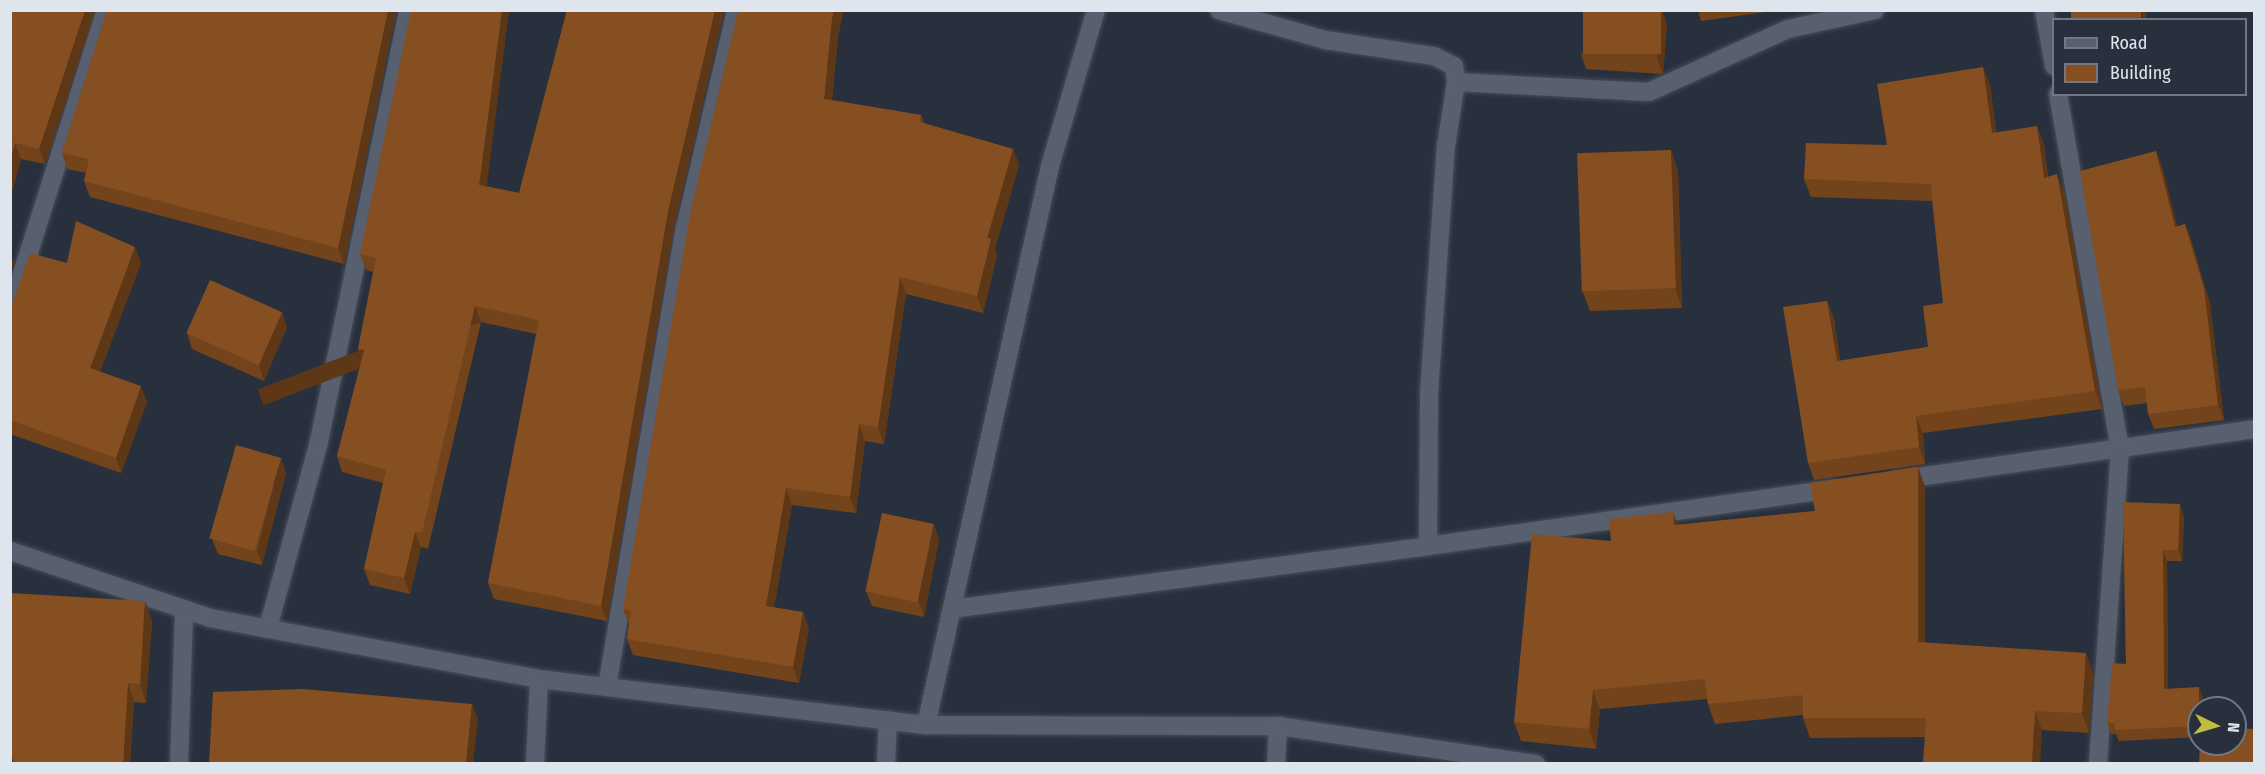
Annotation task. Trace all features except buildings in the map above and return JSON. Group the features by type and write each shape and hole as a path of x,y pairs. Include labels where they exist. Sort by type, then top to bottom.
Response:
{"street":[{"path":"10,312 106,10"},
{"path":"268,628 319,441 408,10"},
{"path":"607,687 685,228 736,10"},
{"path":"926,725 1050,166 1096,10"},
{"path":"1219,10 1325,40 1434,56 1454,66 1456,82 1446,146 1429,394 1428,546"},
{"path":"1456,82 1649,92 1788,29 1875,10"},
{"path":"2044,10 2052,55"},
{"path":"2058,96 2120,449 2098,764"},
{"path":"1874,483 2120,449 2252,436"},
{"path":"952,609 1851,487"},
{"path":"10,551 184,610 268,628 539,678 926,725 1278,726 1536,764"},
{"path":"179,764 184,610"},
{"path":"536,764 539,678"},
{"path":"886,764 888,720"},
{"path":"1276,764 1278,726"}]}
